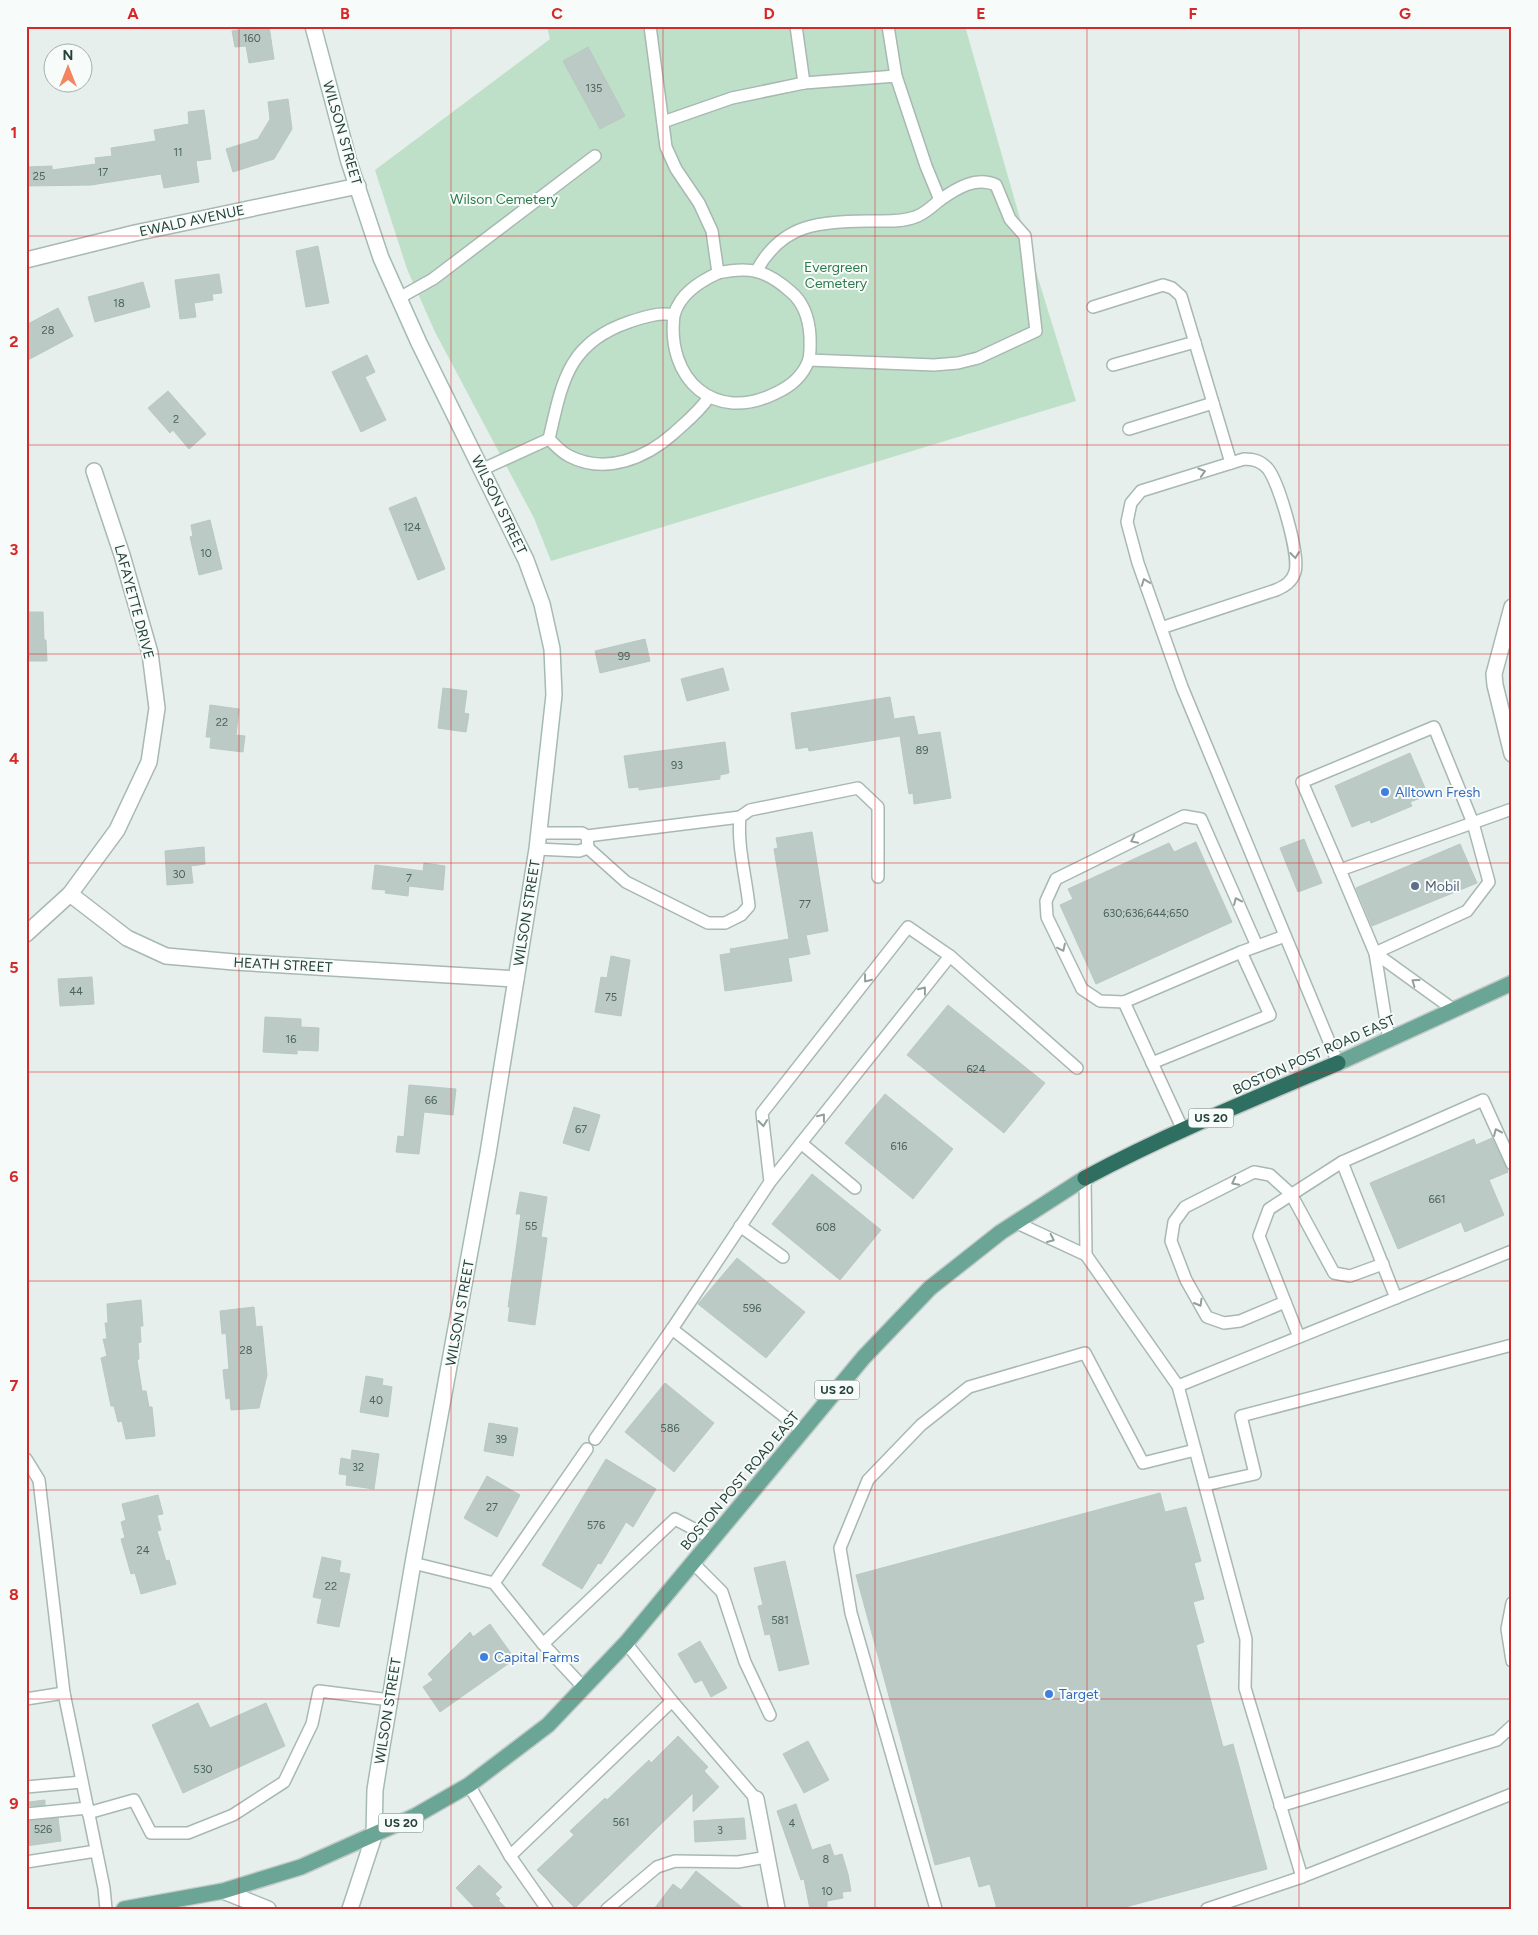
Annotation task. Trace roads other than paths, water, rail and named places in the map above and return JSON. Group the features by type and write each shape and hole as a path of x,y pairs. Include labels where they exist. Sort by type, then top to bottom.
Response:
{"highway":[{"name":"BOSTON POST ROAD EAST","path":"1085,1178 1183,1130 1338,1063"}],"main road":[{"name":"BOSTON POST ROAD EAST","path":"1338,1063 1512,983"},
{"name":"BOSTON POST ROAD EAST","path":"124,1909 223,1891 301,1866 374,1836 415,1816 468,1785 548,1725 626,1643 864,1357 930,1288 1015,1222 1085,1178"}],"street":[{"name":"WILSON STREET","path":"313,26 349,162 381,258 419,343 526,560 542,604 552,649 554,695 538,849 472,1244 413,1563 375,1790 374,1836 350,1909"},
{"name":"EWALD AVENUE","path":"26,260 126,235 358,186"},
{"name":"LAFAYETTE DRIVE","path":"26,934 70,894 116,830 149,762 157,708 150,653 122,555 94,471"},
{"path":"1512,607 1495,666 1494,677 1512,754"},
{"name":"HEATH STREET","path":"70,894 127,938 166,956 516,980"},
{"path":"756,1799 777,1909"},
{"path":"223,1891 268,1909"}],"lane":[{"path":"650,26 664,139 668,154 699,203 712,231 718,274"},
{"path":"796,26 804,83"},
{"path":"888,26 896,76 926,166 940,200"},
{"path":"663,122 739,96 804,83 896,76"},
{"path":"399,298 433,279 595,156"},
{"path":"757,270 765,256 796,230 813,224 902,220 916,217 955,190 978,181 987,181 996,185 1010,219 1024,236 1036,331 978,358 958,363 934,365 809,360"},
{"path":"734,270 757,270 784,285 798,298 806,313 810,331 809,360 800,375 790,385 766,398 750,403 735,403 709,397 690,382 679,363 674,340 674,315 681,299 705,279 718,274 734,270"},
{"path":"1093,307 1163,285 1172,288 1181,296 1231,463"},
{"path":"549,439 565,377 575,359 585,348 601,336 625,324 660,314 674,315"},
{"path":"1112,365 1195,342"},
{"path":"549,439 569,456 580,460 608,465 624,462 643,455 662,444 700,410 709,397"},
{"path":"1129,429 1213,403"},
{"path":"481,470 549,439"},
{"path":"1161,628 1284,587 1293,578 1296,566 1296,553 1279,491 1267,468 1255,459 1244,459 1141,490 1131,503 1126,522 1131,542 1161,628 1182,687 1338,1063"},
{"path":"1375,953 1467,911 1489,882 1473,823 1434,728 1302,782 1375,953 1389,1040"},
{"path":"540,833 582,833 587,836 740,817 750,810 858,788 878,807 878,877"},
{"path":"1340,870 1512,809"},
{"path":"1257,946 1201,819 1184,816 1056,879 1046,901 1047,917 1082,989 1100,1001 1124,1002 1242,952 1286,936"},
{"path":"587,836 588,848 626,882 708,922 725,922 741,915 749,906 738,835 740,817"},
{"path":"538,849 579,850 588,848"},
{"path":"770,1182 762,1113 908,927 950,956 1077,1068"},
{"path":"1152,1063 1270,1016 1242,952"},
{"path":"1375,953 1454,1010"},
{"path":"595,1439 672,1329 770,1182 950,956"},
{"path":"1124,1002 1183,1130"},
{"path":"1299,1337 1258,1236 1269,1209 1342,1162 1483,1100 1512,1164"},
{"path":"801,1143 855,1188"},
{"path":"1342,1162 1396,1298"},
{"path":"1285,1302 1240,1321 1224,1323 1207,1317 1186,1280 1170,1241 1174,1222 1185,1207 1254,1172 1270,1175 1291,1194 1334,1273 1350,1276 1383,1264"},
{"path":"1085,1178 1086,1255"},
{"path":"1015,1222 1086,1255 1178,1386 1246,1638 1245,1688 1302,1877"},
{"path":"740,1226 783,1257"},
{"path":"1178,1386 1512,1251"},
{"path":"672,1329 803,1431"},
{"path":"1205,1485 1255,1474 1241,1416 1512,1345"},
{"path":"936,1909 851,1613 840,1548 868,1480 921,1425 969,1387 1085,1353 1142,1463 1195,1450"},
{"path":"494,1583 587,1449"},
{"path":"26,1459 39,1480 64,1693 106,1909"},
{"path":"543,1644 675,1519 713,1539"},
{"path":"413,1563 494,1583 543,1644 584,1688"},
{"path":"693,1563 722,1592 745,1662 770,1715"},
{"path":"1512,1603 1507,1629 1512,1661"},
{"path":"626,1643 672,1701 756,1799"},
{"path":"26,1814 88,1810 134,1800 151,1833 188,1833 232,1816 284,1782 312,1724 320,1691 390,1700"},
{"path":"26,1699 64,1693"},
{"path":"510,1856 672,1701"},
{"path":"1280,1806 1497,1740 1512,1726"},
{"path":"26,1787 82,1782"},
{"path":"468,1785 510,1856 547,1909"},
{"path":"1208,1909 1302,1877 1512,1794"},
{"path":"26,1862 96,1852"},
{"path":"608,1909 657,1867 675,1861 738,1862 767,1857"}],"place":[{"name":"Alltown Fresh","path":"1385,792"},
{"name":"Mobil","path":"1415,886"},
{"name":"Capital Farms","path":"484,1657"},
{"name":"Target","path":"1049,1694"}],"park label":[{"name":"Wilson Cemetery","path":"504,199"},
{"name":"Evergreen Cemetery","path":"836,276"}]}
